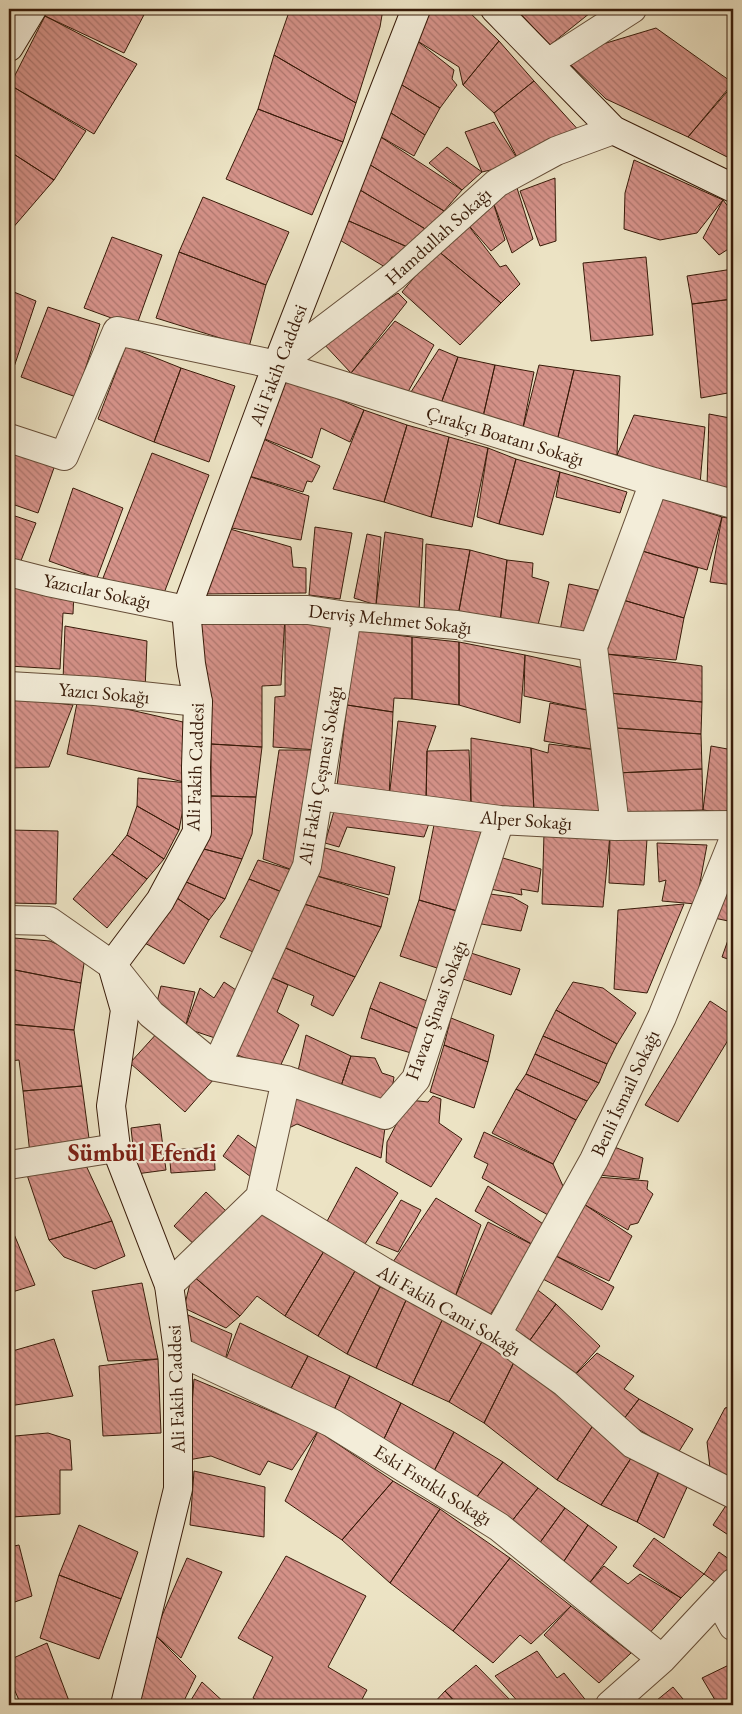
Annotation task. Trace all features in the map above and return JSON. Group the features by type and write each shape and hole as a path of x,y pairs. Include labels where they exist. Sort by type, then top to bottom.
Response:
{"street":[{"path":"9,48 32,9"},
{"name":"Ali Fakih Caddesi","path":"125,1705 178,1489 178,1351 169,1285 116,1148 111,1106 125,1010 112,965 160,900 197,832 198,702 191,664 186,610 277,365 416,9"},
{"path":"495,9 613,130 733,188"},
{"path":"548,63 632,9"},
{"name":"Hamdullah Sokağı","path":"277,365 394,276 497,184 556,152 613,130"},
{"name":"Çırakçı Boatanı Sokağı","path":"9,438 64,456 117,331 277,365 654,482 733,504"},
{"path":"615,826 593,647 654,482"},
{"name":"Yazıcılar Sokağı","path":"9,572 48,582 186,610"},
{"name":"Derviş Mehmet Sokağı","path":"186,610 308,610 347,616 457,625 593,647"},
{"name":"Ali Fakih Çeşmesi Sokağı","path":"216,1067 307,866 347,616"},
{"name":"Yazıcı Sokağı","path":"9,686 95,691 198,702"},
{"name":"Alper Sokağı","path":"319,796 500,820 615,826 733,825"},
{"name":"Havacı Şinasi Sokağı","path":"9,920 49,921 112,965 151,1014 216,1067 286,1080 385,1115 416,1080 500,820"},
{"name":"Benli İsmail Sokağı","path":"496,1334 594,1160 662,1017 733,841"},
{"path":"169,1285 260,1197 286,1080"},
{"path":"9,1165 116,1148"},
{"name":"Ali Fakih Cami Sokağı","path":"260,1197 384,1272 496,1334 565,1383 633,1444 733,1494"},
{"name":"Eski Fıstıklı Sokağı","path":"178,1351 332,1423 500,1527 662,1659"},
{"path":"610,1705 662,1659 726,1591"},
{"path":"726,1591 733,1626"}],"building":[{"path":"9,9 18,9 13,18 9,16"},
{"path":"49,9 147,9 124,53 45,16"},
{"path":"290,9 383,9 380,27 356,103 274,55"},
{"path":"431,9 466,9 499,41 463,85 459,67 416,40"},
{"path":"516,9 595,9 550,45"},
{"path":"45,16 137,64 94,134 10,85"},
{"path":"656,28 733,83 688,137 606,99 570,64 583,50"},
{"path":"416,40 454,70 452,79 457,85 440,108 397,82"},
{"path":"499,41 534,81 494,113 463,85"},
{"path":"274,55 356,103 343,142 258,109"},
{"path":"534,81 582,134 520,163 494,113"},
{"path":"397,82 440,108 425,135 385,109"},
{"path":"10,85 86,131 54,180 9,151"},
{"path":"733,85 733,160 688,137"},
{"path":"258,109 343,142 312,215 226,179"},
{"path":"385,109 425,135 414,156 376,134"},
{"path":"494,122 520,163 482,172 465,132"},
{"path":"376,134 462,190 444,211 364,161"},
{"path":"447,147 482,172 462,190 429,163"},
{"path":"9,151 54,180 11,230 9,228"},
{"path":"634,160 723,200 697,233 660,240 624,229 625,193"},
{"path":"364,161 444,211 427,230 355,187"},
{"path":"555,178 556,241 540,246 520,191"},
{"path":"355,187 427,230 412,249 340,217"},
{"path":"517,188 533,239 512,253 492,199"},
{"path":"203,197 289,232 266,285 179,252"},
{"path":"492,199 505,240 491,251 465,221"},
{"path":"723,200 733,213 733,246 719,255 703,238"},
{"path":"340,217 412,249 401,260 392,257 385,267 333,236"},
{"path":"465,221 500,267 506,265 520,284 501,303 437,250"},
{"path":"112,237 162,255 136,327 84,308"},
{"path":"437,250 501,303 460,345 402,292"},
{"path":"179,252 266,285 249,347 156,318"},
{"path":"646,257 653,335 591,341 583,263"},
{"path":"733,269 733,299 692,304 687,276"},
{"path":"9,290 36,301 9,382"},
{"path":"398,293 407,302 351,373 322,342"},
{"path":"733,299 733,392 701,398 692,304"},
{"path":"48,307 100,324 76,397 21,377"},
{"path":"395,321 434,345 404,399 378,391 351,373"},
{"path":"126,346 181,368 154,442 98,419"},
{"path":"439,349 458,357 439,409 407,398"},
{"path":"458,357 495,365 482,421 439,409"},
{"path":"495,365 534,372 522,432 482,421"},
{"path":"539,365 574,370 557,441 522,432"},
{"path":"181,368 235,386 209,462 154,442"},
{"path":"574,370 620,376 617,455 557,441"},
{"path":"279,374 364,410 350,442 321,428 312,458 255,435"},
{"path":"364,410 407,425 384,502 333,489"},
{"path":"709,414 730,418 728,449 733,450 733,494 707,487"},
{"path":"634,415 705,427 700,484 617,455"},
{"path":"407,425 449,437 431,517 384,502"},
{"path":"255,435 320,466 312,482 307,481 303,492 239,473"},
{"path":"449,437 488,448 472,527 431,517"},
{"path":"488,448 516,459 499,524 477,517"},
{"path":"9,450 55,465 38,513 9,503"},
{"path":"152,453 209,475 161,601 103,578"},
{"path":"516,459 560,472 543,535 499,524"},
{"path":"560,472 627,492 620,513 556,497"},
{"path":"239,473 309,496 301,540 220,526"},
{"path":"73,488 123,508 97,578 49,561"},
{"path":"657,497 722,517 707,570 639,550"},
{"path":"9,514 36,523 18,568 9,565"},
{"path":"722,517 733,519 733,585 710,582"},
{"path":"220,526 291,547 293,567 306,568 306,593 205,594"},
{"path":"315,527 352,533 340,599 309,595"},
{"path":"385,532 423,539 419,610 376,605"},
{"path":"367,534 381,537 376,605 354,598"},
{"path":"426,544 470,550 458,616 424,612"},
{"path":"470,550 507,560 500,623 458,616"},
{"path":"639,550 698,568 684,618 623,600"},
{"path":"507,560 533,563 532,577 549,582 537,629 500,623"},
{"path":"569,584 598,590 584,639 559,636"},
{"path":"9,588 74,591 73,614 63,613 60,669 9,666"},
{"path":"623,600 684,618 676,660 606,654"},
{"path":"193,615 285,616 281,685 262,686 262,747 211,744"},
{"path":"285,616 337,624 319,750 273,747 275,697 285,696"},
{"path":"65,626 147,641 145,691 63,681"},
{"path":"356,630 412,637 412,699 394,698 393,712 347,705"},
{"path":"412,637 459,642 459,705 412,699"},
{"path":"459,642 525,655 520,723 459,705"},
{"path":"606,654 702,666 702,702 609,693"},
{"path":"525,655 588,669 592,711 524,696"},
{"path":"609,693 702,702 701,734 616,728"},
{"path":"78,698 183,722 188,783 67,754"},
{"path":"9,700 73,705 49,767 9,768"},
{"path":"550,703 592,711 597,750 544,741"},
{"path":"347,705 393,712 389,798 336,794"},
{"path":"398,721 436,726 427,751 426,803 389,798"},
{"path":"616,728 701,734 702,769 617,773"},
{"path":"471,738 531,748 534,812 471,806"},
{"path":"211,744 262,747 256,797 211,796"},
{"path":"549,744 597,750 606,819 534,812 531,748 548,753"},
{"path":"711,746 733,750 733,814 703,810"},
{"path":"279,750 319,750 298,872 263,859"},
{"path":"469,750 471,806 426,803 427,751"},
{"path":"702,769 703,810 624,813 617,773"},
{"path":"138,778 188,783 179,830 137,806"},
{"path":"211,796 256,797 252,834 242,859 204,849"},
{"path":"336,804 431,818 424,837 347,827 339,847 325,843"},
{"path":"137,806 179,830 164,859 127,835"},
{"path":"435,820 483,826 457,911 419,900"},
{"path":"9,830 58,831 56,904 9,903"},
{"path":"544,833 610,835 603,907 542,904"},
{"path":"127,835 164,859 147,879 112,854"},
{"path":"610,835 647,839 644,885 609,883"},
{"path":"657,843 707,845 696,904 662,901 666,880 659,882"},
{"path":"325,848 395,867 389,895 317,876"},
{"path":"204,849 242,859 225,899 184,881"},
{"path":"733,849 733,922 714,918"},
{"path":"112,854 147,879 107,928 73,899"},
{"path":"496,856 541,869 538,892 521,889 522,895 490,889"},
{"path":"258,860 298,872 287,894 249,879"},
{"path":"317,876 388,898 381,927 304,904"},
{"path":"249,879 287,894 253,952 220,937"},
{"path":"184,881 225,899 209,920 174,896"},
{"path":"483,893 512,897 528,906 521,931 476,923"},
{"path":"174,896 209,920 184,964 139,940"},
{"path":"419,900 457,911 440,969 400,956"},
{"path":"304,904 381,927 355,977 283,947"},
{"path":"684,904 647,993 614,989 618,910"},
{"path":"733,926 733,961 722,957"},
{"path":"14,938 50,941 85,957 81,983 10,969"},
{"path":"283,947 355,977 333,1016 311,1005 314,996 264,974"},
{"path":"468,952 520,969 511,995 460,978"},
{"path":"10,969 81,983 74,1030 9,1024"},
{"path":"264,974 288,985 277,1012 299,1025 278,1071 230,1052"},
{"path":"224,982 245,996 218,1039 185,1028 200,988 214,998"},
{"path":"380,982 432,1003 421,1030 370,1008"},
{"path":"573,982 603,988 636,1013 617,1044 556,1010"},
{"path":"161,986 195,992 185,1028 154,1014"},
{"path":"710,1001 733,1016 733,1032 678,1122 645,1105"},
{"path":"370,1008 421,1030 411,1053 361,1038"},
{"path":"556,1010 617,1044 607,1064 543,1036"},
{"path":"451,1018 494,1035 488,1062 444,1045"},
{"path":"9,1024 74,1030 82,1086 23,1091 19,1060 9,1061"},
{"path":"159,1031 214,1079 185,1112 130,1063"},
{"path":"306,1035 351,1056 338,1095 296,1080"},
{"path":"543,1036 607,1064 599,1083 535,1054"},
{"path":"444,1045 488,1062 474,1108 430,1092"},
{"path":"535,1054 599,1083 587,1101 526,1074"},
{"path":"351,1056 375,1058 382,1073 394,1077 392,1090 383,1110 338,1095"},
{"path":"526,1074 587,1101 576,1120 516,1089"},
{"path":"82,1086 90,1146 30,1154 23,1091"},
{"path":"516,1089 576,1120 553,1164 492,1133"},
{"path":"287,1091 386,1120 381,1158 297,1124 289,1128"},
{"path":"433,1096 441,1099 439,1123 462,1139 431,1187 386,1162 387,1142 409,1100 428,1102"},
{"path":"160,1124 166,1170 136,1174 131,1128"},
{"path":"484,1132 553,1164 563,1186 548,1215 482,1178 488,1164 474,1157"},
{"path":"238,1135 267,1156 251,1177 223,1156"},
{"path":"609,1145 643,1158 639,1179 598,1175"},
{"path":"214,1147 215,1170 171,1173 169,1150"},
{"path":"82,1157 112,1221 49,1240 25,1169"},
{"path":"356,1167 398,1193 363,1247 325,1225"},
{"path":"597,1177 648,1181 647,1189 653,1194 638,1223 630,1225 628,1230 582,1203"},
{"path":"488,1186 549,1228 535,1246 475,1211"},
{"path":"206,1192 227,1212 196,1246 174,1226"},
{"path":"436,1198 481,1225 455,1297 393,1262"},
{"path":"401,1200 421,1210 398,1252 376,1243"},
{"path":"582,1203 632,1236 609,1281 554,1255"},
{"path":"255,1206 324,1251 285,1316 257,1296 240,1316 192,1275"},
{"path":"112,1221 125,1256 95,1269 64,1257 49,1240"},
{"path":"9,1222 35,1285 9,1293"},
{"path":"488,1222 535,1246 490,1315 455,1297"},
{"path":"324,1251 355,1271 318,1336 285,1316"},
{"path":"554,1255 614,1287 602,1310 541,1278"},
{"path":"355,1271 380,1287 347,1354 318,1336"},
{"path":"192,1275 240,1316 226,1328 184,1308"},
{"path":"142,1283 158,1359 108,1361 92,1291"},
{"path":"380,1287 407,1298 376,1368 347,1354"},
{"path":"535,1288 556,1304 530,1340 508,1325"},
{"path":"407,1298 444,1316 412,1385 376,1368"},
{"path":"556,1304 600,1346 571,1379 530,1340"},
{"path":"188,1315 232,1334 224,1364 188,1352"},
{"path":"444,1316 484,1338 449,1402 412,1385"},
{"path":"240,1323 308,1356 288,1394 224,1364"},
{"path":"484,1338 516,1358 484,1423 449,1402"},
{"path":"54,1339 73,1396 9,1406 9,1352"},
{"path":"597,1353 634,1376 624,1389 639,1399 623,1420 571,1379"},
{"path":"308,1356 350,1376 332,1414 288,1394"},
{"path":"516,1358 594,1424 557,1480 484,1423"},
{"path":"158,1359 161,1433 103,1436 99,1366"},
{"path":"350,1376 401,1403 382,1443 332,1414"},
{"path":"194,1379 318,1431 292,1470 268,1461 260,1475 211,1456 188,1460"},
{"path":"639,1399 693,1429 678,1453 623,1420"},
{"path":"401,1403 454,1432 433,1473 382,1443"},
{"path":"733,1406 733,1479 710,1468 707,1442 725,1408"},
{"path":"594,1424 635,1452 601,1505 557,1480"},
{"path":"318,1431 393,1481 342,1540 285,1501"},
{"path":"454,1432 503,1462 473,1502 433,1473"},
{"path":"48,1433 70,1440 72,1470 60,1470 60,1514 12,1517 15,1436"},
{"path":"635,1452 661,1467 637,1522 601,1505"},
{"path":"503,1462 538,1488 508,1526 473,1502"},
{"path":"661,1467 689,1483 664,1538 637,1522"},
{"path":"194,1471 265,1487 264,1537 190,1525"},
{"path":"393,1481 440,1509 390,1583 342,1540"},
{"path":"538,1488 565,1508 536,1548 508,1526"},
{"path":"731,1498 733,1499 733,1538 713,1525"},
{"path":"565,1508 588,1525 560,1567 536,1548"},
{"path":"440,1509 510,1558 453,1631 390,1583"},
{"path":"79,1525 138,1552 121,1599 59,1575"},
{"path":"588,1525 617,1547 587,1586 560,1567"},
{"path":"654,1538 704,1574 681,1598 633,1566"},
{"path":"19,1545 32,1596 9,1604 9,1547"},
{"path":"719,1552 733,1562 733,1572 722,1587 704,1574"},
{"path":"286,1556 366,1596 328,1667 367,1690 359,1705 266,1705 253,1698 273,1657 238,1638"},
{"path":"187,1558 222,1572 181,1658 154,1634"},
{"path":"510,1558 571,1606 531,1644 520,1635 493,1663 453,1631"},
{"path":"604,1566 628,1584 640,1574 681,1598 646,1637 587,1586"},
{"path":"59,1575 121,1599 99,1659 40,1638"},
{"path":"571,1606 631,1653 599,1683 544,1635"},
{"path":"154,1634 196,1676 182,1705 131,1705"},
{"path":"47,1643 69,1701 60,1705 21,1705 9,1677 9,1660"},
{"path":"537,1651 557,1678 564,1673 588,1703 585,1705 521,1705 495,1676"},
{"path":"733,1663 733,1705 718,1705 702,1678"},
{"path":"476,1665 515,1705 458,1705 445,1691"},
{"path":"202,1682 227,1705 188,1705"},
{"path":"673,1687 688,1705 651,1705"},
{"path":"445,1691 458,1705 432,1705"}],"district":[{"name":"Sümbül Efendi","path":"142,1152"}]}
